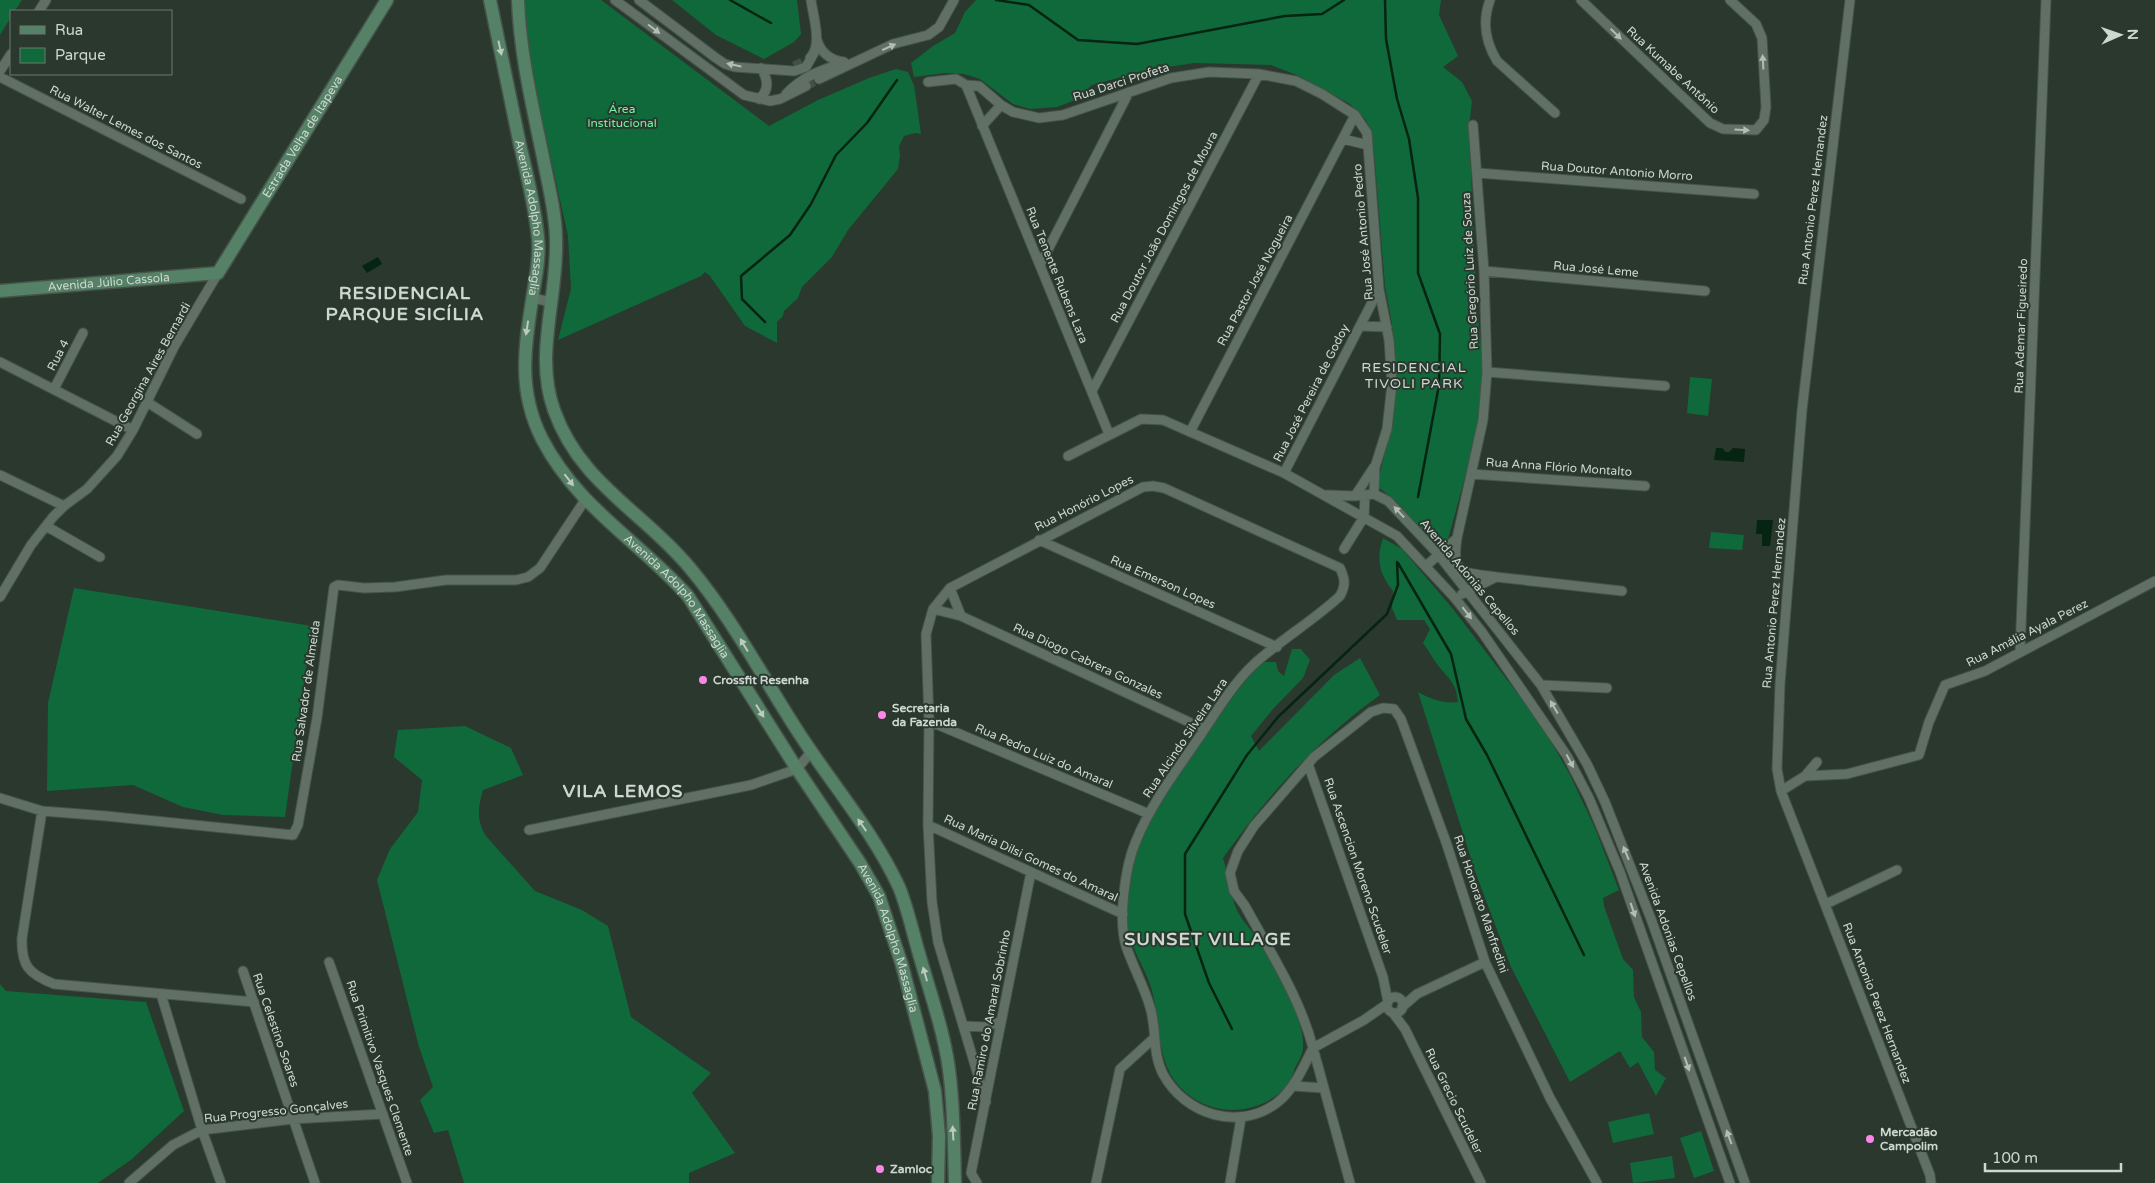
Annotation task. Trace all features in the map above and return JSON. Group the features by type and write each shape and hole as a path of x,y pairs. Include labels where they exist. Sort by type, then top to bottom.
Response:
{"main road":[{"name":"Estrada Velha de Itapeva","path":"218,273 387,0"},
{"name":"Avenida Adolpho Massaglia","path":"490,0 533,204 538,240 537,269 524,346 524,369 534,420 558,466 585,500 669,576 688,596 797,769 860,863 879,896 895,942 934,1091 939,1136 938,1183"},
{"name":"Avenida Adolpho Massaglia","path":"518,0 523,55 553,209 556,240 546,358 553,409 567,439 587,469 615,498 654,531 688,564 718,603 810,752 871,838 899,889 943,1037 950,1076 956,1183"},
{"name":"Avenida Júlio Cassola","path":"0,291 218,273"},
{"path":"601,516 615,498"}],"street":[{"path":"615,0 739,92 759,99 780,99 806,86"},
{"path":"639,0 716,58 735,67 794,71 804,69 811,62 815,51 816,38"},
{"path":"811,0 819,48 835,60 845,62"},
{"path":"1490,0 1486,12 1485,33 1497,61 1555,113"},
{"name":"Rua Kumabe Antônio","path":"1581,0 1710,123 1723,129 1752,130 1760,127 1764,120 1766,107 1762,38 1756,24 1730,0"},
{"name":"Rua Antonio Perez Hernandez","path":"1850,0 1801,420 1780,684 1777,768 1781,791 1930,1175 1931,1183"},
{"name":"Rua Ademar Figueiredo","path":"2020,652 2046,0"},
{"path":"819,79 893,44 928,35 939,27 946,17 951,1"},
{"path":"806,60 815,51"},
{"path":"0,71 10,56"},
{"path":"780,99 808,76 826,68 870,56"},
{"path":"783,69 794,66"},
{"path":"759,99 767,88 767,81 761,68"},
{"name":"Rua Darci Profeta","path":"928,82 956,79 966,85 979,86 1001,105 1013,112 1039,118 1063,115 1172,78 1209,72 1259,74 1296,81 1322,94 1355,115"},
{"name":"Rua Doutor João Domingos de Moura","path":"1092,391 1259,74"},
{"name":"Rua Walter Lemes dos Santos","path":"0,77 241,199"},
{"name":"Rua Tenente Rubens Lara","path":"966,85 1109,434"},
{"path":"1040,265 1129,92"},
{"path":"982,126 1001,105"},
{"name":"Rua Pastor José Nogueira","path":"1190,432 1355,115"},
{"name":"Rua José Antonio Pedro","path":"1344,549 1364,517 1375,467 1387,429 1392,384 1390,340 1379,289 1367,133 1355,115"},
{"name":"Rua Gregório Luiz de Souza","path":"1473,125 1484,271 1487,372 1483,420 1457,538 1455,560 1458,568 1463,571 1496,577"},
{"path":"1343,138 1368,145"},
{"name":"Rua Doutor Antonio Morro","path":"1478,173 1754,194"},
{"name":"Rua José Leme","path":"1484,271 1705,291"},
{"name":"Rua Georgina Aires Bernardi","path":"0,596 31,544 46,526 64,506 101,475 117,456 133,430 174,347 218,273"},
{"name":"Rua José Pereira de Godoy","path":"1284,473 1379,289"},
{"path":"532,298 552,302"},
{"name":"Rua José Pereira de Godoy","path":"1360,326 1387,327"},
{"name":"Rua 4","path":"54,389 83,333"},
{"path":"0,362 133,430"},
{"path":"1487,372 1665,386"},
{"path":"147,402 197,434"},
{"name":"Avenida Adonias Cepellos","path":"1068,456 1141,419 1162,420 1284,473 1324,494 1397,536 1426,566 1482,632 1567,756 1589,798 1620,872 1730,1183"},
{"name":"Rua José Antonio Pedro","path":"1355,496 1375,467"},
{"name":"Rua Anna Flório Montalto","path":"1471,474 1645,486"},
{"path":"0,475 64,506"},
{"name":"Rua Honório Lopes","path":"933,609 950,588 1143,487 1164,488 1340,568"},
{"path":"1324,494 1369,495"},
{"name":"Avenida Adonias Cepellos","path":"1369,495 1388,501 1438,554 1468,591 1541,685 1587,764 1605,802 1651,919 1745,1183"},
{"name":"Rua Salvador de Almeida","path":"0,798 42,811 293,835 298,825 317,718 334,587 338,585 364,588 395,587 446,580 516,580 528,577 540,568 585,500"},
{"path":"46,526 100,557"},
{"path":"1426,566 1457,538"},
{"name":"Rua Emerson Lopes","path":"1039,540 1277,647"},
{"name":"Rua Alcindo Silveira Lara","path":"1313,1048 1294,1086 1278,1102 1258,1113 1241,1118 1220,1116 1196,1109 1176,1093 1163,1074 1157,1058 1152,1010 1144,985 1126,947 1121,926 1126,884 1135,842 1158,798 1233,687 1254,665 1340,596 1344,588 1345,578 1340,568"},
{"path":"1454,597 1496,577 1622,590"},
{"name":"Rua Amália Ayala Perez","path":"1805,776 1847,774 1919,755 1929,722 1945,685 1985,671 2155,581"},
{"path":"950,588 961,616"},
{"path":"933,609 926,634 928,825 932,902 938,942 986,1102"},
{"name":"Rua Diogo Cabrera Gonzales","path":"933,609 961,616 1204,730"},
{"path":"1541,685 1607,688"},
{"name":"Rua Honorato Manfredini","path":"1308,764 1371,712 1384,708 1394,709 1401,719 1439,824 1485,962 1550,1098 1596,1183"},
{"name":"Rua Pedro Luiz do Amaral","path":"928,720 1149,814"},
{"path":"529,830 701,796 751,784 797,769 810,752"},
{"name":"Rua Amália Ayala Perez","path":"1781,791 1805,776 1817,762"},
{"path":"1308,764 1254,826 1238,851 1230,873 1234,891 1245,906 1307,1023 1350,1183"},
{"name":"Rua Ascencion Moreno Scudeler","path":"1308,764 1394,1006"},
{"path":"42,811 22,938 22,952 27,967 36,977 54,984 254,1002"},
{"name":"Rua Maria Dilsi Gomes do Amaral","path":"928,825 1123,914"},
{"path":"1826,904 1897,870"},
{"name":"Rua Ramiro do Amaral Sobrinho","path":"977,1183 972,1173 1031,872"},
{"name":"Rua Primitivo Vasques Clemente","path":"330,962 407,1183"},
{"path":"1313,1048 1364,1020 1485,962"},
{"name":"Rua Celestino Soares","path":"243,970 315,1183"},
{"path":"161,994 202,1130 221,1183"},
{"name":"Rua Grecio Scudeler","path":"1394,1006 1481,1183"},
{"path":"964,1026 985,1027 1002,1021"},
{"path":"1096,1183 1120,1069 1154,1038"},
{"path":"1294,1086 1324,1088"},
{"name":"Rua Progresso Gonçalves","path":"131,1182 173,1146 202,1130 293,1119 383,1114"},
{"path":"1230,1183 1241,1118"}],"green space":[{"path":"0,0 22,0 16,10 10,10 10,19 0,35"},
{"name":"Área Institucional","path":"523,0 601,0 769,126 818,100 869,78 896,69 908,72 914,85 921,134 915,133 904,136 899,146 898,169 848,230 832,257 802,287 798,298 784,311 783,316 777,322 777,343 745,326 710,276 705,272 701,276 558,340 571,289 568,236 529,60"},
{"path":"672,0 797,0 801,34 794,42 764,59 716,35"},
{"path":"976,0 1441,0 1439,15 1458,56 1443,67 1462,82 1472,101 1469,127 1477,309 1483,362 1480,421 1448,539 1441,548 1433,546 1397,502 1377,486 1390,431 1396,384 1392,324 1385,286 1374,152 1371,130 1365,119 1350,104 1299,76 1271,65 1194,63 1143,71 1092,85 1073,101 1057,107 1030,109 1013,104 980,79 964,74 945,73 914,77 911,63 933,46 955,33 965,12"},
{"path":"1690,377 1712,379 1708,416 1687,413"},
{"path":"1711,532 1744,535 1742,550 1709,548"},
{"path":"1383,538 1402,549 1453,609 1541,724 1570,775 1595,828 1619,890 1603,898 1604,906 1623,959 1633,970 1634,997 1641,1012 1642,1037 1654,1052 1655,1070 1666,1078 1656,1096 1638,1062 1630,1068 1620,1051 1570,1082 1511,967 1476,874 1418,692 1428,697 1448,702 1458,702 1457,695 1451,681 1423,643 1430,629 1424,620 1397,620 1392,608 1393,591 1388,585 1380,566 1379,560"},
{"path":"74,588 312,626 285,817 223,815 183,807 133,785 47,791 48,703"},
{"path":"1292,649 1301,649 1310,660 1303,678 1273,709 1251,736 1259,751 1334,675 1360,658 1380,695 1335,731 1295,770 1258,812 1223,858 1236,908 1270,961 1293,1005 1299,1020 1303,1048 1292,1078 1286,1087 1274,1097 1261,1104 1247,1108 1219,1109 1192,1097 1180,1087 1167,1067 1160,1044 1151,986 1135,951 1127,924 1126,916 1130,882 1137,848 1151,818 1216,719 1233,695 1263,662 1276,662 1278,671 1284,676"},
{"path":"465,726 511,748 523,775 483,790 479,819 486,836 535,891 582,910 608,926 631,1017 711,1073 692,1093 735,1153 689,1173 689,1183 464,1183 448,1130 434,1133 420,1100 433,1087 419,1047 377,880 390,849 418,812 422,780 394,757 398,730"},
{"path":"0,984 6,991 146,1002 184,1111 132,1159 98,1183 0,1183"},
{"path":"1649,1113 1654,1134 1613,1143 1608,1122"},
{"path":"1701,1131 1714,1171 1694,1178 1680,1138"},
{"path":"1672,1156 1675,1178 1633,1183 1630,1163"}],"shaded area":[{"path":"378,257 382,264 367,273 362,266"},
{"path":"1716,448 1722,448 1726,452 1733,448 1745,449 1744,462 1714,460"},
{"path":"1757,520 1773,520 1770,546 1762,546 1762,534 1756,534"}],"waterway":[{"path":"730,0 771,23"},
{"path":"996,0 1029,5 1078,40 1137,44 1285,16 1322,14 1344,0"},
{"path":"1385,0 1386,39 1397,99 1409,139 1418,198 1418,273 1440,334 1439,385 1418,497"},
{"path":"765,322 742,299 741,276 790,235 811,204 836,155 867,123 897,80"},
{"path":"1232,1029 1209,983 1185,914 1185,854 1247,755 1278,717 1387,614 1398,585 1397,562"},
{"path":"1398,563 1451,654 1466,719 1487,755 1584,955"}],"tunnel":[{"path":"794,66 806,60"},
{"path":"806,86 819,79"}],"place":[{"name":"Crossfit Resenha","path":"703,680"},
{"name":"Secretaria da Fazenda","path":"882,715"},
{"name":"Mercadão Campolim","path":"1870,1139"},
{"name":"Zamloc","path":"880,1169"}],"district":[{"name":"RESIDENCIAL PARQUE SICÍLIA","path":"405,303"},
{"name":"RESIDENCIAL TIVOLI PARK","path":"1414,376"},
{"name":"VILA LEMOS","path":"623,791"},
{"name":"SUNSET VILLAGE","path":"1208,939"}]}
